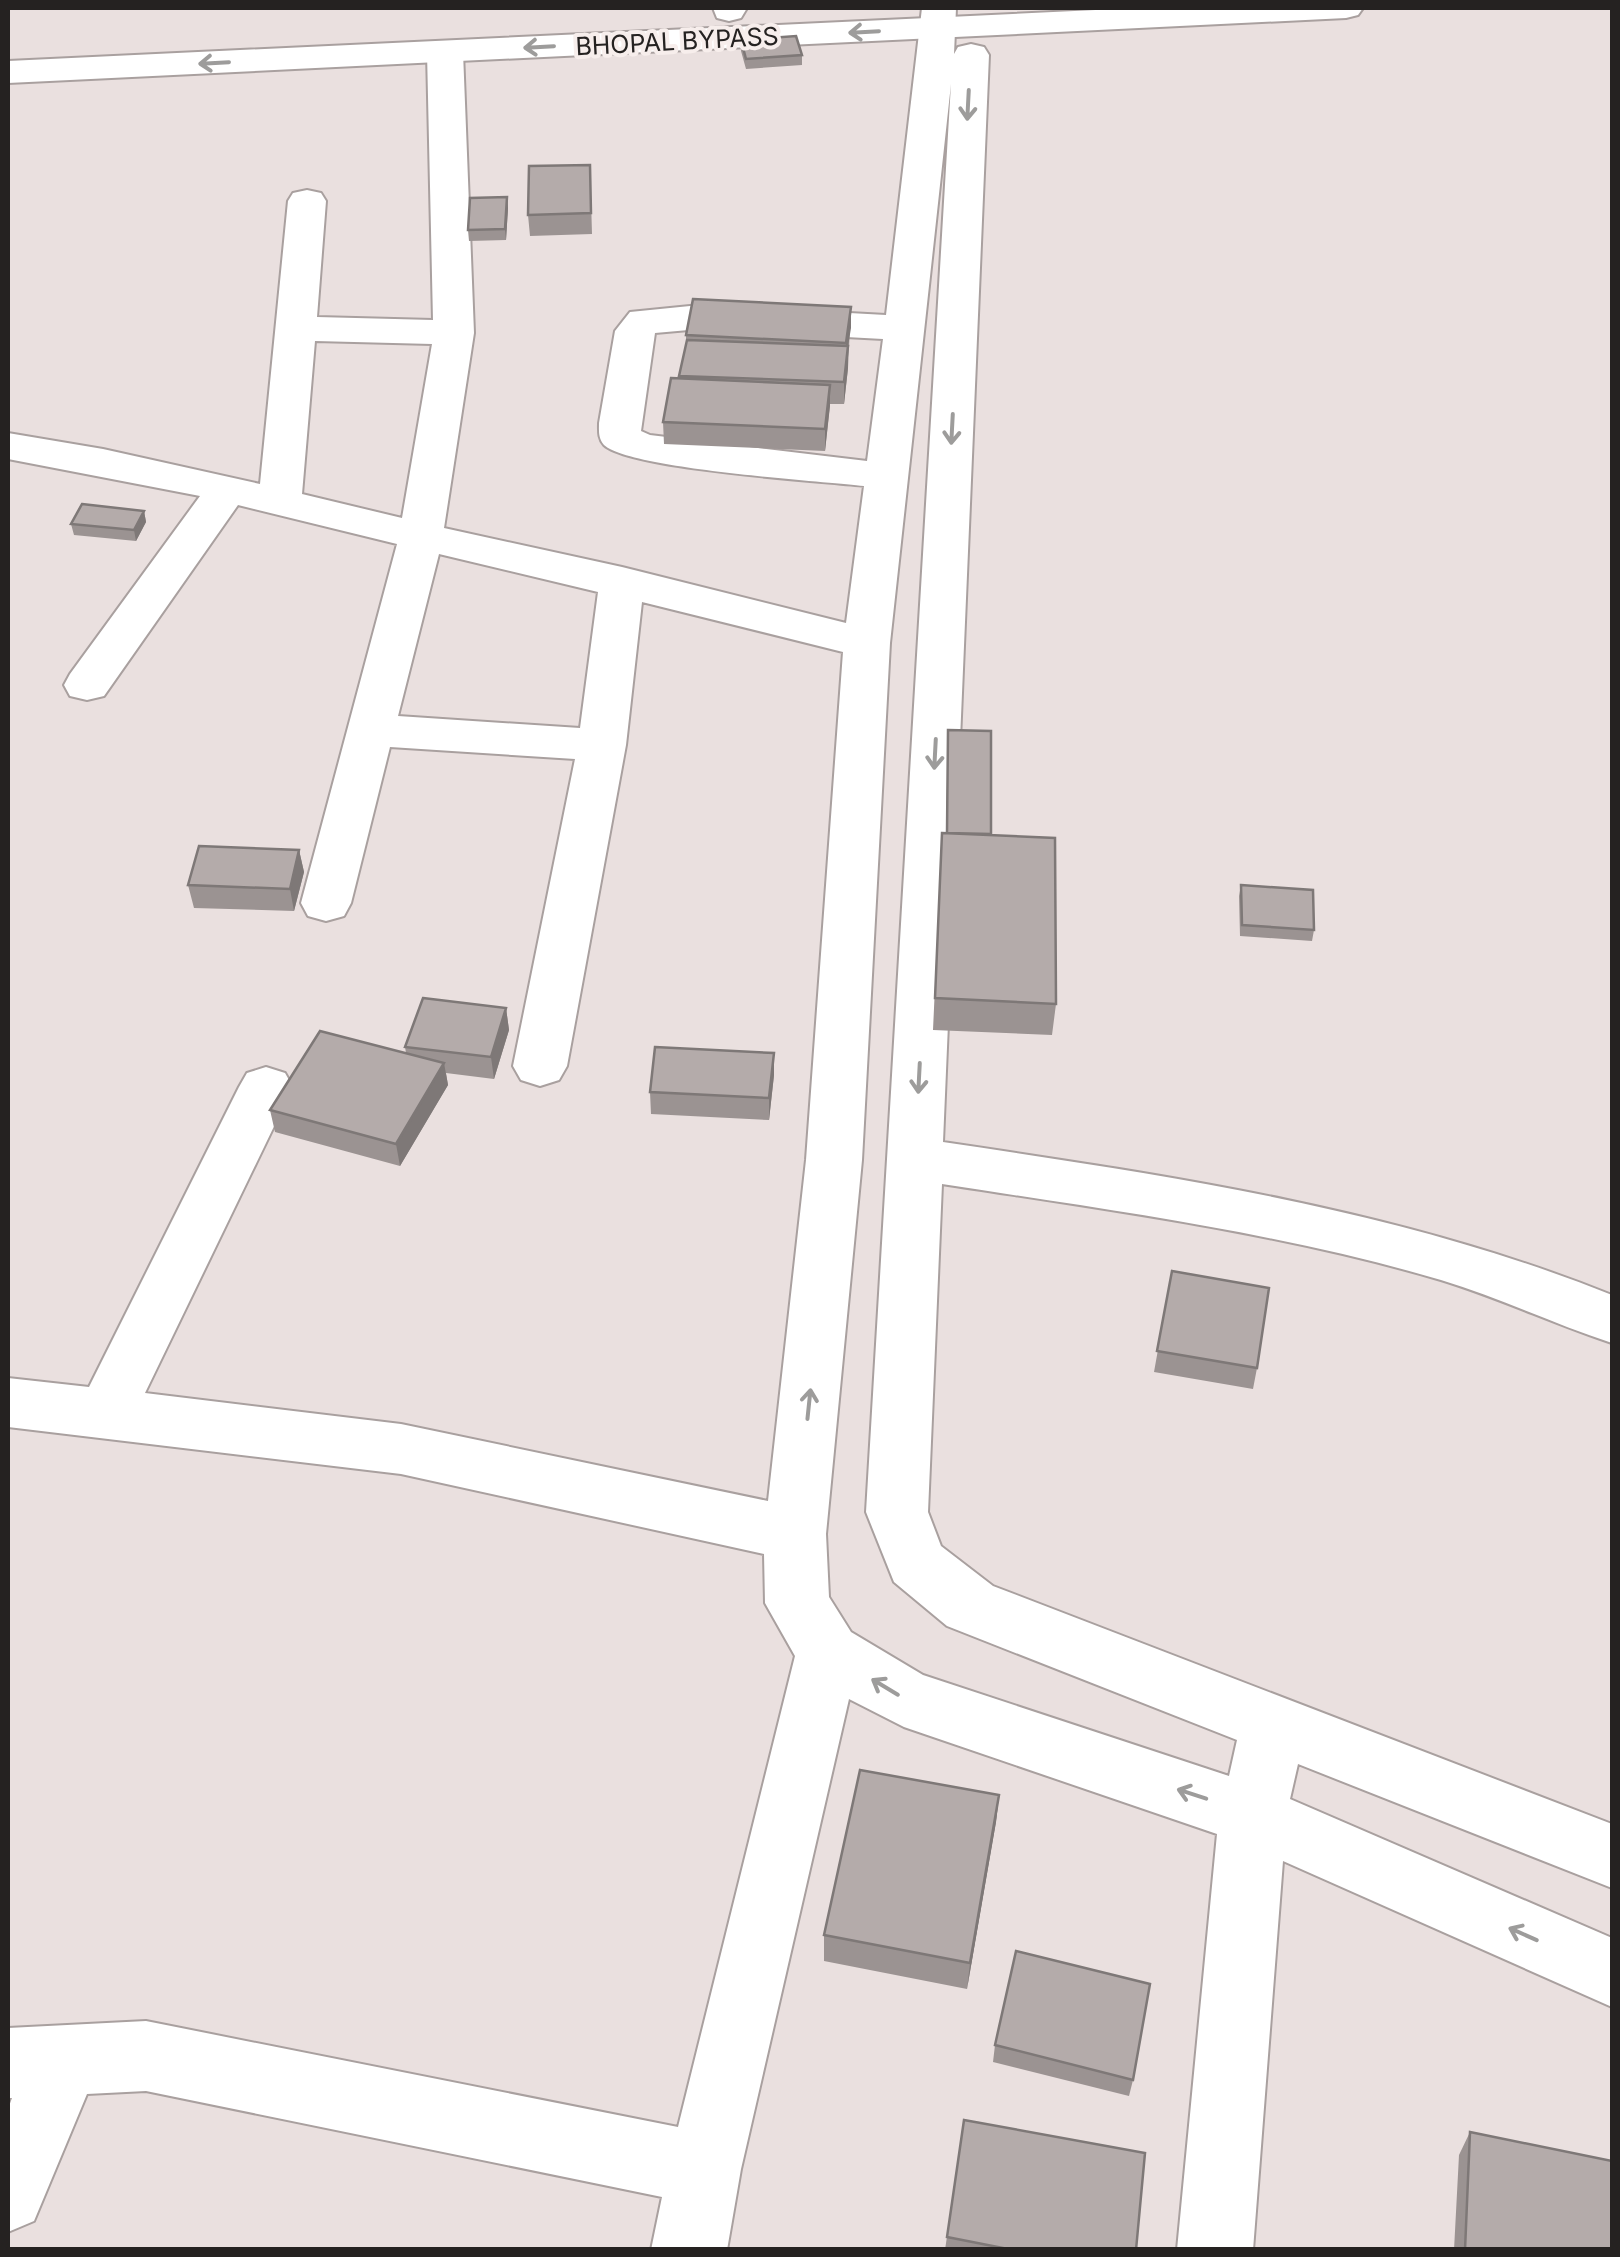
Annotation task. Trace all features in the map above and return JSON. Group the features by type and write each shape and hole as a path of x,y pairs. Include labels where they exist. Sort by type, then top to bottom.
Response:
{"street":[{"name":"BHOPAL BYPASS","path":"8,46 788,8"},
{"name":"BHOPAL BYPASS","path":"8,72 445,52 955,18 1346,8"},
{"path":"955,18 935,70 866,644 834,1160 795,1534 797,1603 828,1652 904,1698 1254,1815 1612,1973"},
{"path":"955,18 915,1159 896,1512 916,1563 970,1606 1612,1856"},
{"path":"326,903 422,536 454,333 445,52"},
{"path":"280,502 308,201"},
{"path":"886,476 651,450 620,437 620,423 636,331 644,321 700,317 904,328"},
{"path":"296,328 454,333"},
{"path":"8,446 62,453 280,502 866,644"},
{"path":"86,684 227,490"},
{"path":"540,1066 602,745 622,582"},
{"path":"370,730 602,745"},
{"path":"105,1414 266,1087"},
{"path":"915,1159 1257,1212 1438,1258 1560,1297 1612,1320"},
{"path":"8,1402 401,1448 795,1534"},
{"path":"689,2250 704,2169 828,1652"},
{"path":"1215,2250 1254,1815 1274,1725"},
{"path":"8,2195 36,2061 146,2056 704,2169"}],"building":[{"path":"796,36 802,55 746,59 741,40"},
{"path":"590,165 591,213 528,215 529,166"},
{"path":"507,197 505,229 468,230 470,198"},
{"path":"693,299 851,307 846,343 686,335"},
{"path":"687,340 848,346 844,382 679,376"},
{"path":"671,378 830,385 825,429 663,422"},
{"path":"82,504 144,511 134,530 71,524"},
{"path":"948,730 991,731 991,834 947,833"},
{"path":"942,833 1055,838 1056,1004 935,998"},
{"path":"199,846 299,850 290,889 188,885"},
{"path":"1241,885 1313,890 1314,930 1242,925"},
{"path":"423,998 506,1008 491,1057 405,1047"},
{"path":"320,1031 444,1063 396,1144 270,1110"},
{"path":"655,1047 774,1053 769,1098 650,1092"},
{"path":"1172,1271 1269,1288 1257,1368 1157,1351"},
{"path":"860,1770 999,1795 970,1963 824,1935"},
{"path":"1016,1951 1150,1984 1133,2080 995,2045"},
{"path":"964,2120 1145,2153 1136,2250 1013,2250 947,2237"},
{"path":"1470,2132 1612,2161 1612,2250 1465,2250"}]}
